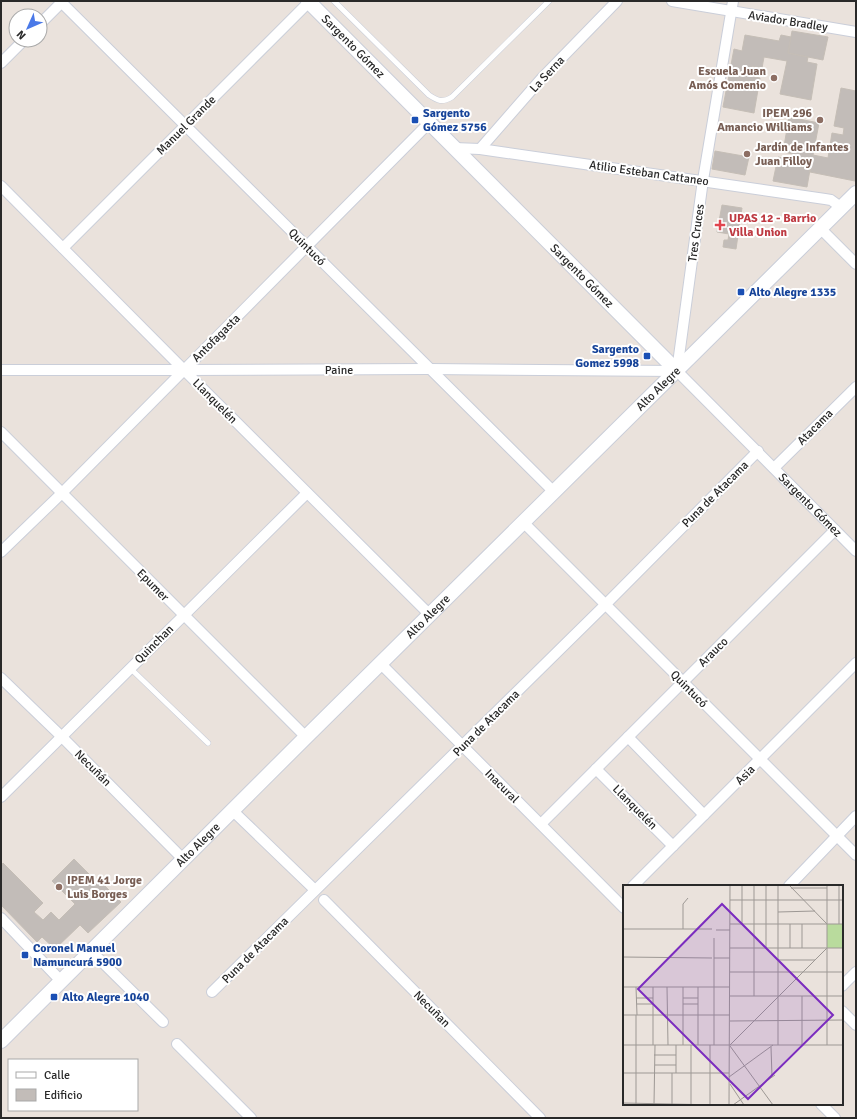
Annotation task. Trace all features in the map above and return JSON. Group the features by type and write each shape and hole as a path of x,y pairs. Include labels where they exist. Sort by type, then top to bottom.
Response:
{"main road":[{"name":"Sargento Gómez","path":"308,1 677,371"},
{"name":"Alto Alegre","path":"1,1042 306,737 856,193"}],"street":[{"name":"Manuel Grande","path":"63,248 308,1"},
{"name":"La Serna","path":"480,150 542,78 617,1"},
{"name":"Aviador Bradley","path":"672,1 856,32"},
{"name":"Tres Cruces","path":"677,371 703,180 733,1"},
{"name":"Quintucó","path":"62,2 554,492"},
{"path":"48,16 62,2"},
{"path":"1,63 16,48"},
{"name":"Antofagasta","path":"1,552 62,493 429,123"},
{"name":"Atilio Esteban Cattaneo","path":"454,148 480,150 703,180 831,200 842,208"},
{"name":"Llanquelén","path":"1,186 430,615"},
{"path":"821,229 856,264"},
{"name":"Paine","path":"1,370 429,369 677,371"},
{"name":"Sargento Gómez","path":"677,371 856,551"},
{"name":"Atacama","path":"774,468 856,387"},
{"name":"Epumer","path":"1,432 306,737"},
{"name":"Puna de Atacama","path":"212,992 606,604 758,451"},
{"name":"Quinchan","path":"1,797 307,493"},
{"name":"Quintucó","path":"524,522 856,855"},
{"name":"Arauco","path":"540,824 835,530"},
{"name":"Asia","path":"634,885 856,663"},
{"name":"Inacural","path":"381,664 540,824 622,902"},
{"name":"Necuñán","path":"1,678 184,860"},
{"path":"628,737 704,815"},
{"name":"Llanquelén","path":"596,769 673,846"},
{"path":"233,811 315,890"},
{"path":"791,885 856,816"},
{"name":"Necuñan","path":"324,900 540,1118"},
{"path":"2,920 61,981"},
{"path":"91,951 163,1022"},
{"path":"843,985 856,972"},
{"path":"843,1012 856,1025"},
{"path":"177,1044 251,1118"},
{"path":"822,1105 835,1118"}],"lane":[{"path":"334,1 429,95 436,100 445,101 452,97 549,1"},
{"path":"130,668 208,743"}],"building":[{"path":"792,31 828,37 823,60 788,53"},
{"path":"745,35 779,41 781,35 791,37 788,53 808,57 807,62 817,64 811,100 780,94 787,61 764,57 762,68 752,66 750,76 760,78 754,113 723,107 734,49 742,51"},
{"path":"841,88 856,91 855,181 810,172 811,164 792,160 793,154 783,152 789,117 819,123 813,155 828,158 832,133 843,135 844,128 834,126"},
{"path":"715,151 749,157 745,175 712,169"},
{"path":"778,157 811,164 807,187 773,181"},
{"path":"722,205 742,208 736,249 723,247 724,240 728,240 729,234 717,232"},
{"path":"74,859 102,887 104,885 121,902 88,933 80,925 55,949 42,937 37,942 1,905 1,866 3,863 43,903 34,912 43,920 51,912 59,920 75,904 52,881"}],"place":[{"name":"Escuela Juan Amós Comenio","path":"774,78"},
{"name":"Sargento Gómez 5756","path":"415,120"},
{"name":"IPEM 296 Amancio Williams","path":"820,120"},
{"name":"Jardín de Infantes Juan Filloy","path":"747,154"},
{"name":"UPAS 12 - Barrio Villa Union","path":"720,225"},
{"name":"Alto Alegre 1335","path":"741,292"},
{"name":"Sargento Gomez 5998","path":"647,356"},
{"name":"IPEM 41 Jorge Luis Borges","path":"59,887"},
{"name":"Coronel Manuel Namuncurá 5900","path":"25,955"},
{"name":"Alto Alegre 1040","path":"54,997"}]}
